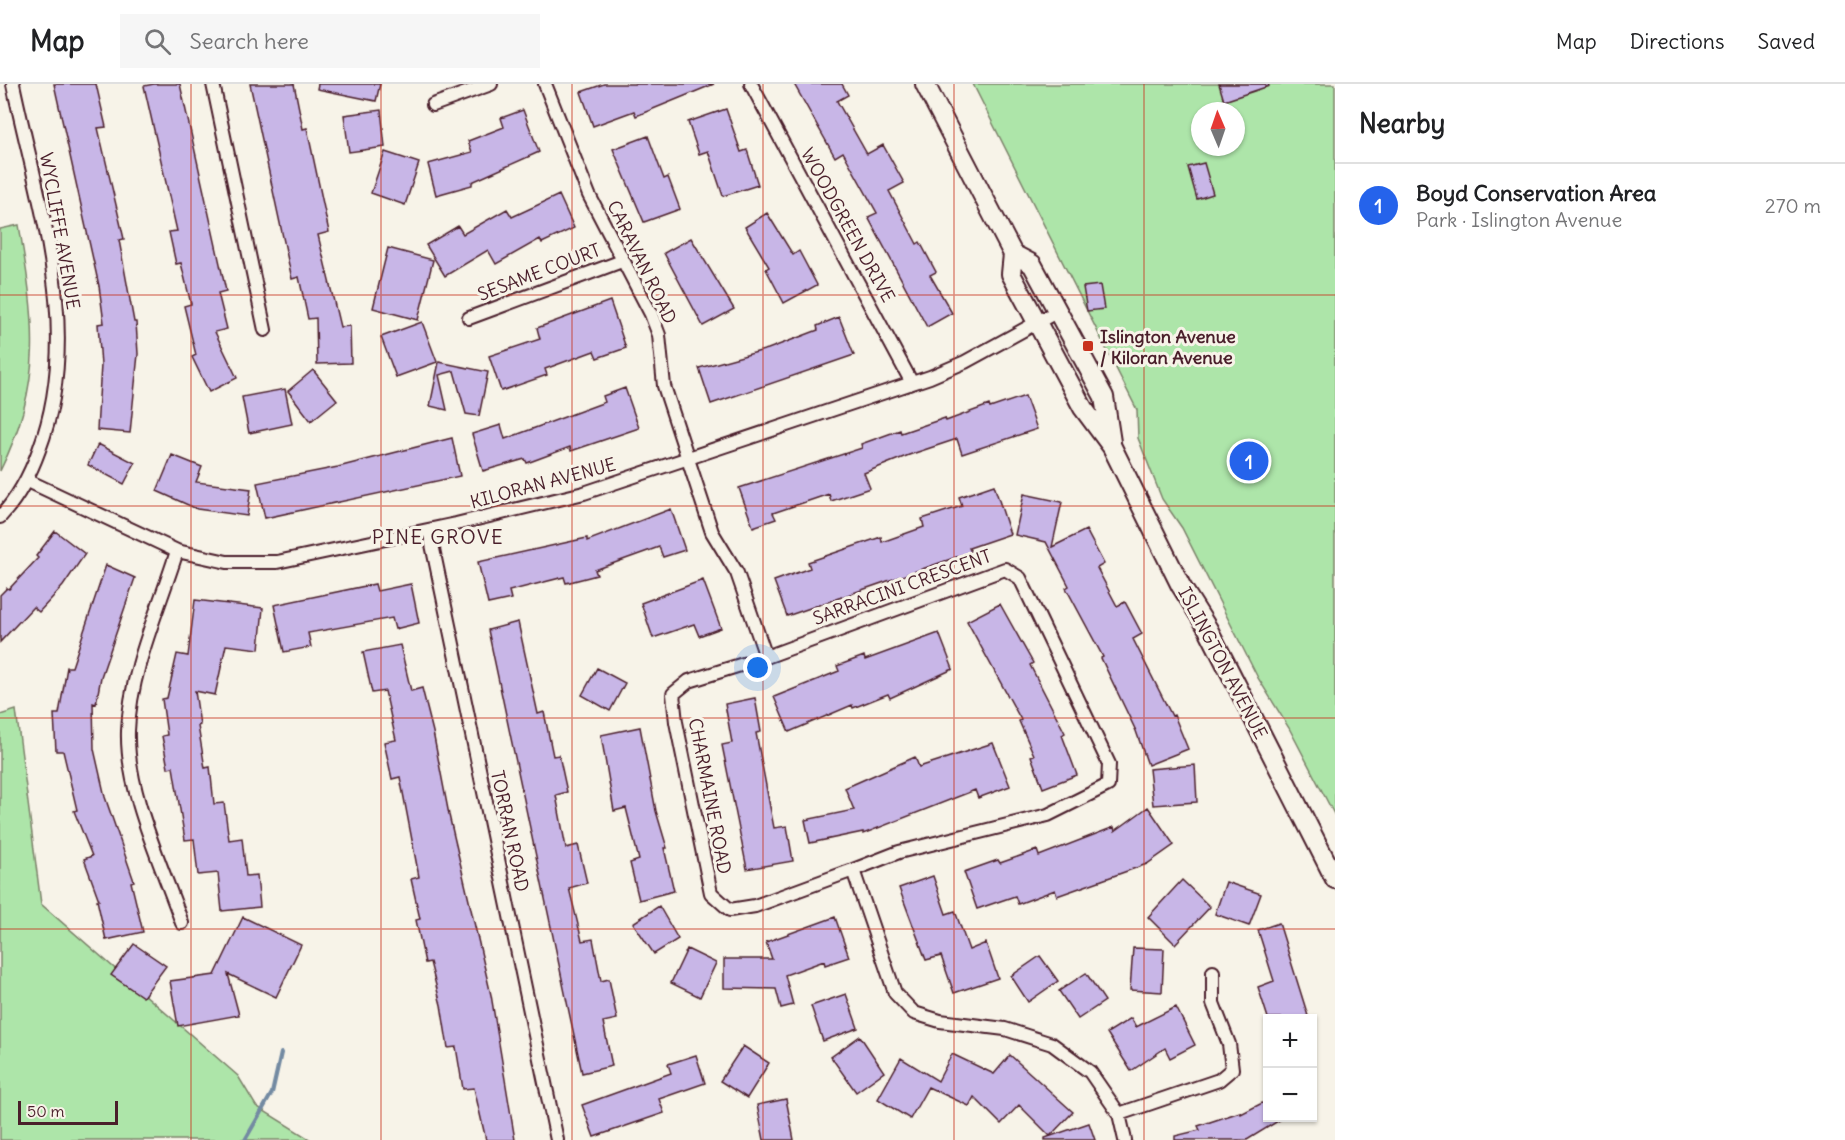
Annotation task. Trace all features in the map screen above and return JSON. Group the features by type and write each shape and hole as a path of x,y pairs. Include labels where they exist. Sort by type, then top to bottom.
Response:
{"main road":[{"name":"ISLINGTON AVENUE","path":"925,84 1013,254 1011,274 1083,408 1112,447 1181,586 1208,629 1335,879"},
{"name":"ISLINGTON AVENUE","path":"1013,254 1032,264 1104,397 1112,447"}],"street":[{"name":"WYCLIFFE AVENUE","path":"0,517 12,504 26,480 44,437 57,379 59,326 51,262 13,84"},
{"path":"213,84 265,330"},
{"path":"433,105 491,84"},
{"name":"CARAVAN ROAD","path":"545,84 590,195 651,314 659,335 664,386 690,459"},
{"name":"WOODGREEN DRIVE","path":"751,84 912,383"},
{"name":"SESAME COURT","path":"469,318 622,261"},
{"name":"KILORAN AVENUE","path":"26,480 177,551 227,562 277,562 429,530 584,493 690,459 912,383 965,362 1058,311"},
{"path":"690,459 712,532 737,573 766,657"},
{"name":"TORRAN ROAD","path":"429,530 557,1140"},
{"path":"177,551 140,665 132,699 128,732 129,756 141,805 182,923"},
{"name":"SARRACINI CRESCENT","path":"766,657 1005,568 1020,578 1110,764 1108,786 1048,815 899,852 853,870"},
{"name":"CHARMAINE ROAD","path":"766,657 689,681 673,694 676,722 711,892 730,910 755,906 853,870"},
{"path":"853,870 895,993 914,1013 940,1021 1005,1029 1052,1044 1090,1072 1119,1114 1125,1140"},
{"path":"1119,1114 1219,1080 1232,1069 1230,1044 1213,1003 1213,972"}],"green space":[{"path":"973,84 1335,84 1335,816 1289,728 1258,678 1182,528 1162,499 1138,438 1137,410"},
{"path":"19,225 32,321 30,379 24,408 0,471 0,229"},
{"path":"16,710 41,904 238,1076 256,1106 311,1140 0,1140 0,715"}],"building":[{"path":"54,84 96,84 106,127 98,128 124,239 119,240 134,322 136,322 138,354 130,433 97,430 101,365 98,324 104,323 99,286"},
{"path":"180,84 226,291 218,293 227,329 215,332 237,378 209,392 192,357 196,355 184,306 191,304 181,263 176,264 169,232 177,231 144,86"},
{"path":"250,84 294,84 303,129 307,128 329,232 318,235 340,327 350,326 351,363 317,364 316,318 308,319 299,277 292,279"},
{"path":"318,84 380,84 376,101 317,89"},
{"path":"604,84 714,84 636,116 634,111 593,126 581,92"},
{"path":"794,84 842,84 848,95 837,101 867,154 883,145 904,183 889,191 917,244 920,242 936,272 930,275 952,313 927,327 868,217 877,213 843,152 835,157"},
{"path":"1219,84 1268,84 1269,86 1224,101"},
{"path":"726,109 741,152 747,150 758,185 723,196 708,151 699,154 688,122"},
{"path":"381,110 385,147 349,152 344,115"},
{"path":"523,110 539,152 472,182 472,185 436,195 428,164 472,152 468,141 504,127 501,118"},
{"path":"648,136 664,179 668,177 680,209 644,222 613,149"},
{"path":"385,152 419,163 405,205 371,193"},
{"path":"1204,163 1213,194 1197,199 1188,167"},
{"path":"559,195 574,228 542,243 540,239 496,264 488,250 445,276 426,245 458,226 463,234 507,209 512,217"},
{"path":"767,213 793,255 799,251 817,285 784,303 766,269 769,267 745,227"},
{"path":"691,238 734,309 703,326 664,253"},
{"path":"388,248 433,260 418,320 373,308"},
{"path":"1100,285 1104,309 1087,311 1083,287"},
{"path":"610,301 626,348 597,358 594,351 545,369 547,375 501,391 489,356 540,339 537,328"},
{"path":"839,317 854,355 711,404 699,368 768,349 818,330 817,326"},
{"path":"422,322 437,362 396,377 381,337"},
{"path":"439,362 488,372 479,416 466,414 454,371 439,375 447,410 430,406"},
{"path":"313,370 337,400 311,421 288,391"},
{"path":"625,388 639,428 571,451 570,447 527,463 525,459 483,471 472,434 501,425 505,439 605,402 603,396"},
{"path":"285,389 292,424 249,433 242,397"},
{"path":"1025,396 1037,429 962,454 957,439 909,455 864,473 870,488 831,501 829,494 773,513 776,519 753,527 739,488 862,448 861,444 900,430 901,433 945,418 946,421 989,405 990,408"},
{"path":"452,438 460,476 265,518 257,483 338,467"},
{"path":"98,444 135,463 124,484 88,465"},
{"path":"172,455 202,467 196,482 251,489 247,516 197,509 157,491"},
{"path":"994,485 1010,534 969,548 971,552 787,616 774,581 810,568 808,562 881,537 882,542 924,527 922,519 962,506 959,497"},
{"path":"1024,494 1062,502 1052,547 1086,530 1104,564 1097,568 1117,606 1125,602 1142,634 1133,639 1172,716 1174,715 1188,749 1148,765 1136,731 1101,658 1103,657 1066,588 1069,586 1046,542 1015,535"},
{"path":"671,509 685,550 663,557 659,547 595,570 597,575 566,583 564,577 509,591 511,599 488,604 478,562 587,538 587,541"},
{"path":"55,531 85,554 63,586 39,612 33,607 0,642 0,595 7,588 9,589 38,558 36,556"},
{"path":"106,565 135,578 101,677 96,704 93,703 94,749 105,797 134,881 131,882 143,932 106,940 97,900 99,900 84,859 92,856 74,811 77,810 63,751 56,751 54,714 59,714 67,667 72,667"},
{"path":"703,580 721,628 699,636 694,624 653,638 641,603"},
{"path":"375,584 377,591 411,584 419,623 395,629 392,618 308,633 311,647 284,652 274,605"},
{"path":"195,600 263,608 259,649 226,645 215,695 195,691 205,768 210,767 214,804 224,803 229,840 242,838 246,876 257,875 260,907 222,911 218,873 198,875 194,839 185,840 173,767 168,768 162,736 167,735 162,699 167,698 177,654 188,656"},
{"path":"1000,604 1033,663 1030,665 1065,733 1062,735 1077,775 1043,788 1031,756 1034,755 1019,721 1021,720 967,621"},
{"path":"518,622 538,714 544,712 553,756 559,755 567,792 556,795 566,848 578,845 587,883 569,888 582,941 593,939 601,981 609,979 617,1019 603,1022 612,1066 582,1073 488,630"},
{"path":"939,633 953,669 890,698 888,694 853,708 852,705 789,732 774,697 839,671 837,666 864,656 865,660"},
{"path":"400,645 411,691 422,688 433,732 449,815 491,995 515,1140 486,1140 474,1088 463,1089 456,1047 448,1048 441,1005 430,962 425,963 416,920 420,919 411,879 419,877 400,777 392,779 384,742 396,740 385,691 372,693 363,652"},
{"path":"597,668 625,683 610,711 582,695"},
{"path":"755,698 761,732 756,733 774,828 787,826 793,861 747,869 722,745 732,743 725,704"},
{"path":"640,727 656,811 667,848 664,848 674,891 639,900 630,863 639,860 626,808 614,811 601,735"},
{"path":"993,743 1010,786 978,798 975,790 863,834 863,832 810,843 805,820 854,810 845,788 915,757 919,767"},
{"path":"1195,765 1197,802 1153,805 1149,769"},
{"path":"1148,807 1174,845 1147,864 1057,896 1055,890 1018,904 1015,896 977,909 964,872 1037,850 1039,856 1114,827 1115,831"},
{"path":"933,876 946,914 955,911 969,950 986,943 998,978 954,993 941,956 926,960 899,888"},
{"path":"1182,880 1210,907 1175,944 1148,917"},
{"path":"1226,882 1261,894 1249,926 1215,914"},
{"path":"659,906 678,939 654,954 633,923"},
{"path":"243,917 301,945 276,997 228,974 239,1015 178,1026 170,981 215,975"},
{"path":"835,917 849,957 825,965 824,961 785,975 793,1005 781,1008 776,989 724,988 724,959 772,959 766,942"},
{"path":"1279,923 1307,1014 1267,1014 1258,987 1274,981 1258,930"},
{"path":"134,944 166,966 143,997 111,975"},
{"path":"1133,948 1164,949 1162,992 1130,990"},
{"path":"687,949 716,963 700,997 671,983"},
{"path":"1040,956 1058,981 1028,1002 1011,976"},
{"path":"1086,973 1105,1001 1078,1019 1059,991"},
{"path":"846,994 858,1028 823,1041 811,1006"},
{"path":"1176,1007 1195,1045 1170,1058 1165,1048 1131,1071 1107,1033 1131,1018 1136,1027"},
{"path":"860,1036 884,1072 856,1092 831,1057"},
{"path":"743,1046 769,1063 747,1098 720,1081"},
{"path":"952,1054 994,1074 1010,1055 1073,1112 1050,1136 1019,1105 1001,1124 974,1097 969,1106 928,1087 910,1119 878,1099 901,1058 938,1081"},
{"path":"696,1055 705,1083 659,1099 664,1113 594,1137 582,1105 671,1073 668,1064"},
{"path":"786,1099 794,1140 764,1140 757,1105"},
{"path":"1263,1103 1263,1122 1276,1122 1247,1140 1175,1140 1175,1136 1200,1130 1198,1126 1240,1112 1241,1114"},
{"path":"1089,1123 1095,1140 1045,1140 1045,1138"}],"waterway":[{"path":"245,1140 272,1093 281,1053"}],"place":[{"name":"Islington Avenue / Kiloran Avenue","path":"1088,346"},
{"name":"Boyd Conservation Area","path":"1249,461"}],"district":[{"name":"PINE GROVE","path":"438,536"}]}
